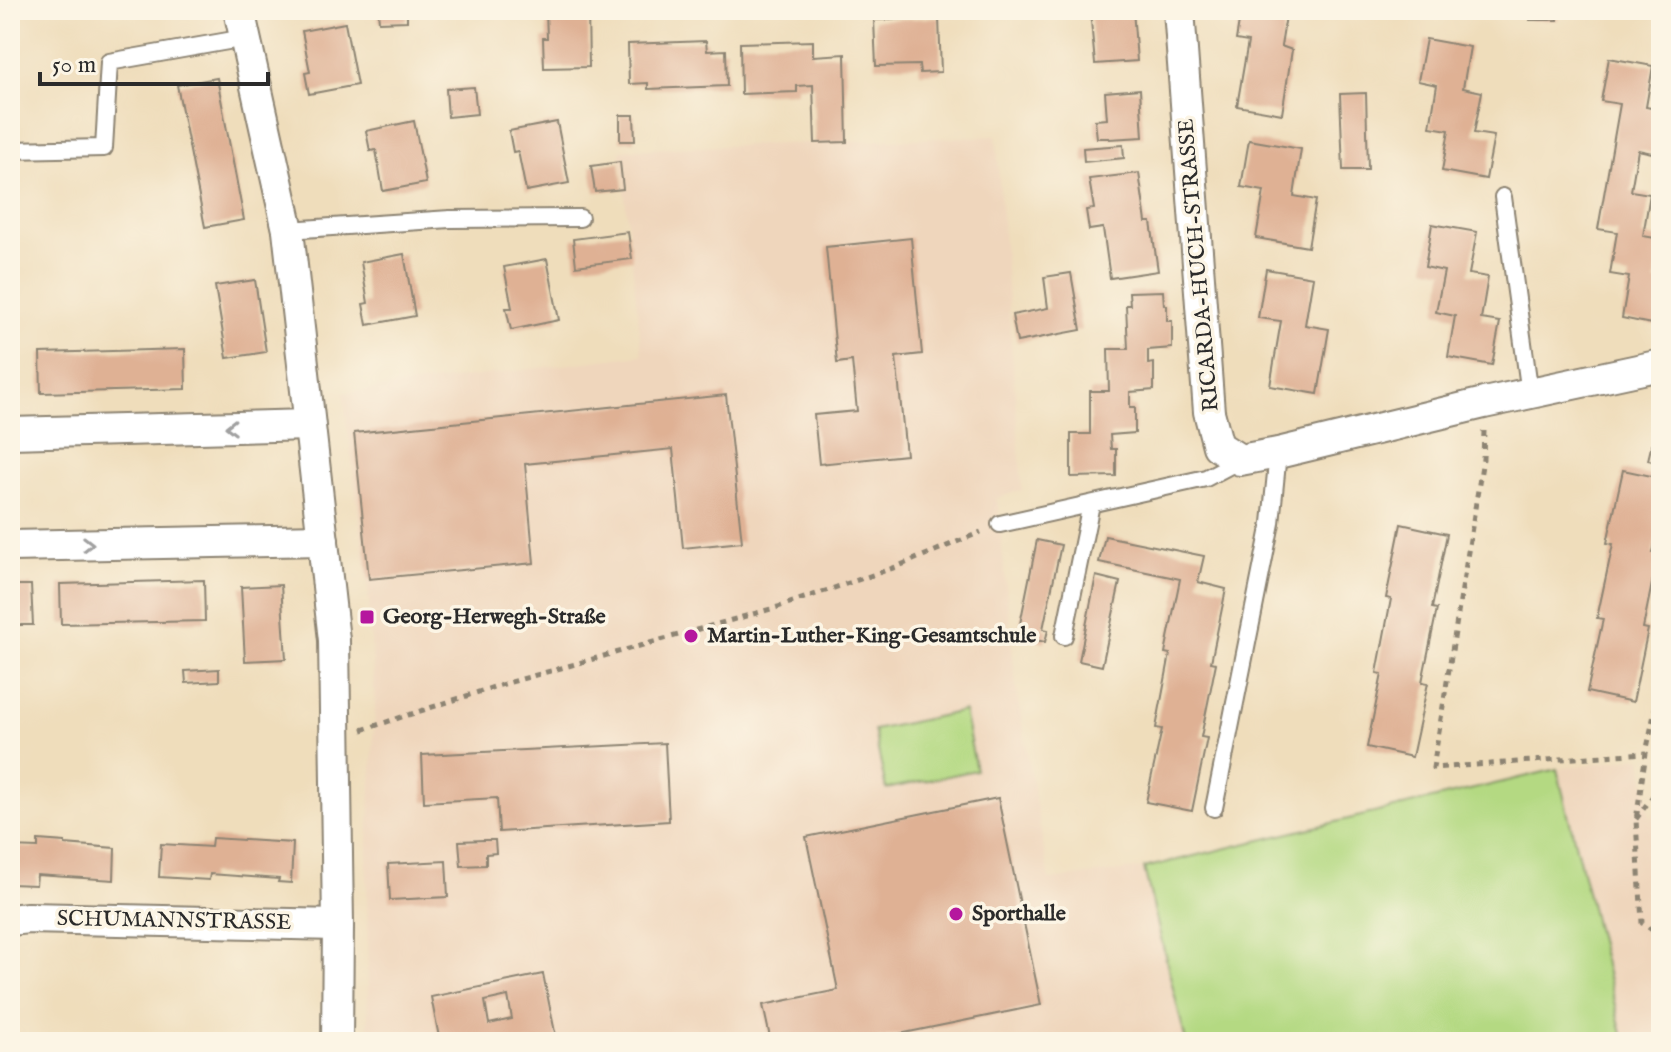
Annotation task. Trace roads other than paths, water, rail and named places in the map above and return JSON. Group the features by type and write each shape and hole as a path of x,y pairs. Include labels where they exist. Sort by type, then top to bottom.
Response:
{"street":[{"name":"RICARDA-HUCH-STRASSE","path":"1179,10 1209,412 1218,446 1240,460"},
{"path":"242,24 288,230 334,640 337,1042"},
{"path":"1240,460 1661,365"},
{"path":"10,433 309,425"},
{"path":"10,546 323,540"},
{"name":"SCHUMANNSTRASSE","path":"10,920 338,925"}],"lane":[{"path":"10,150 104,148 109,62 242,24"},
{"path":"1503,197 1530,394"},
{"path":"288,230 450,219 580,218"},
{"path":"1214,808 1269,538 1278,453"},
{"path":"1000,524 1206,478 1240,460"},
{"path":"1064,636 1091,504"}],"place":[{"name":"Georg-Herwegh-Straße","path":"367,617"},
{"name":"Martin-Luther-King-Gesamtschule","path":"691,636"},
{"name":"Sporthalle","path":"956,914"}]}
